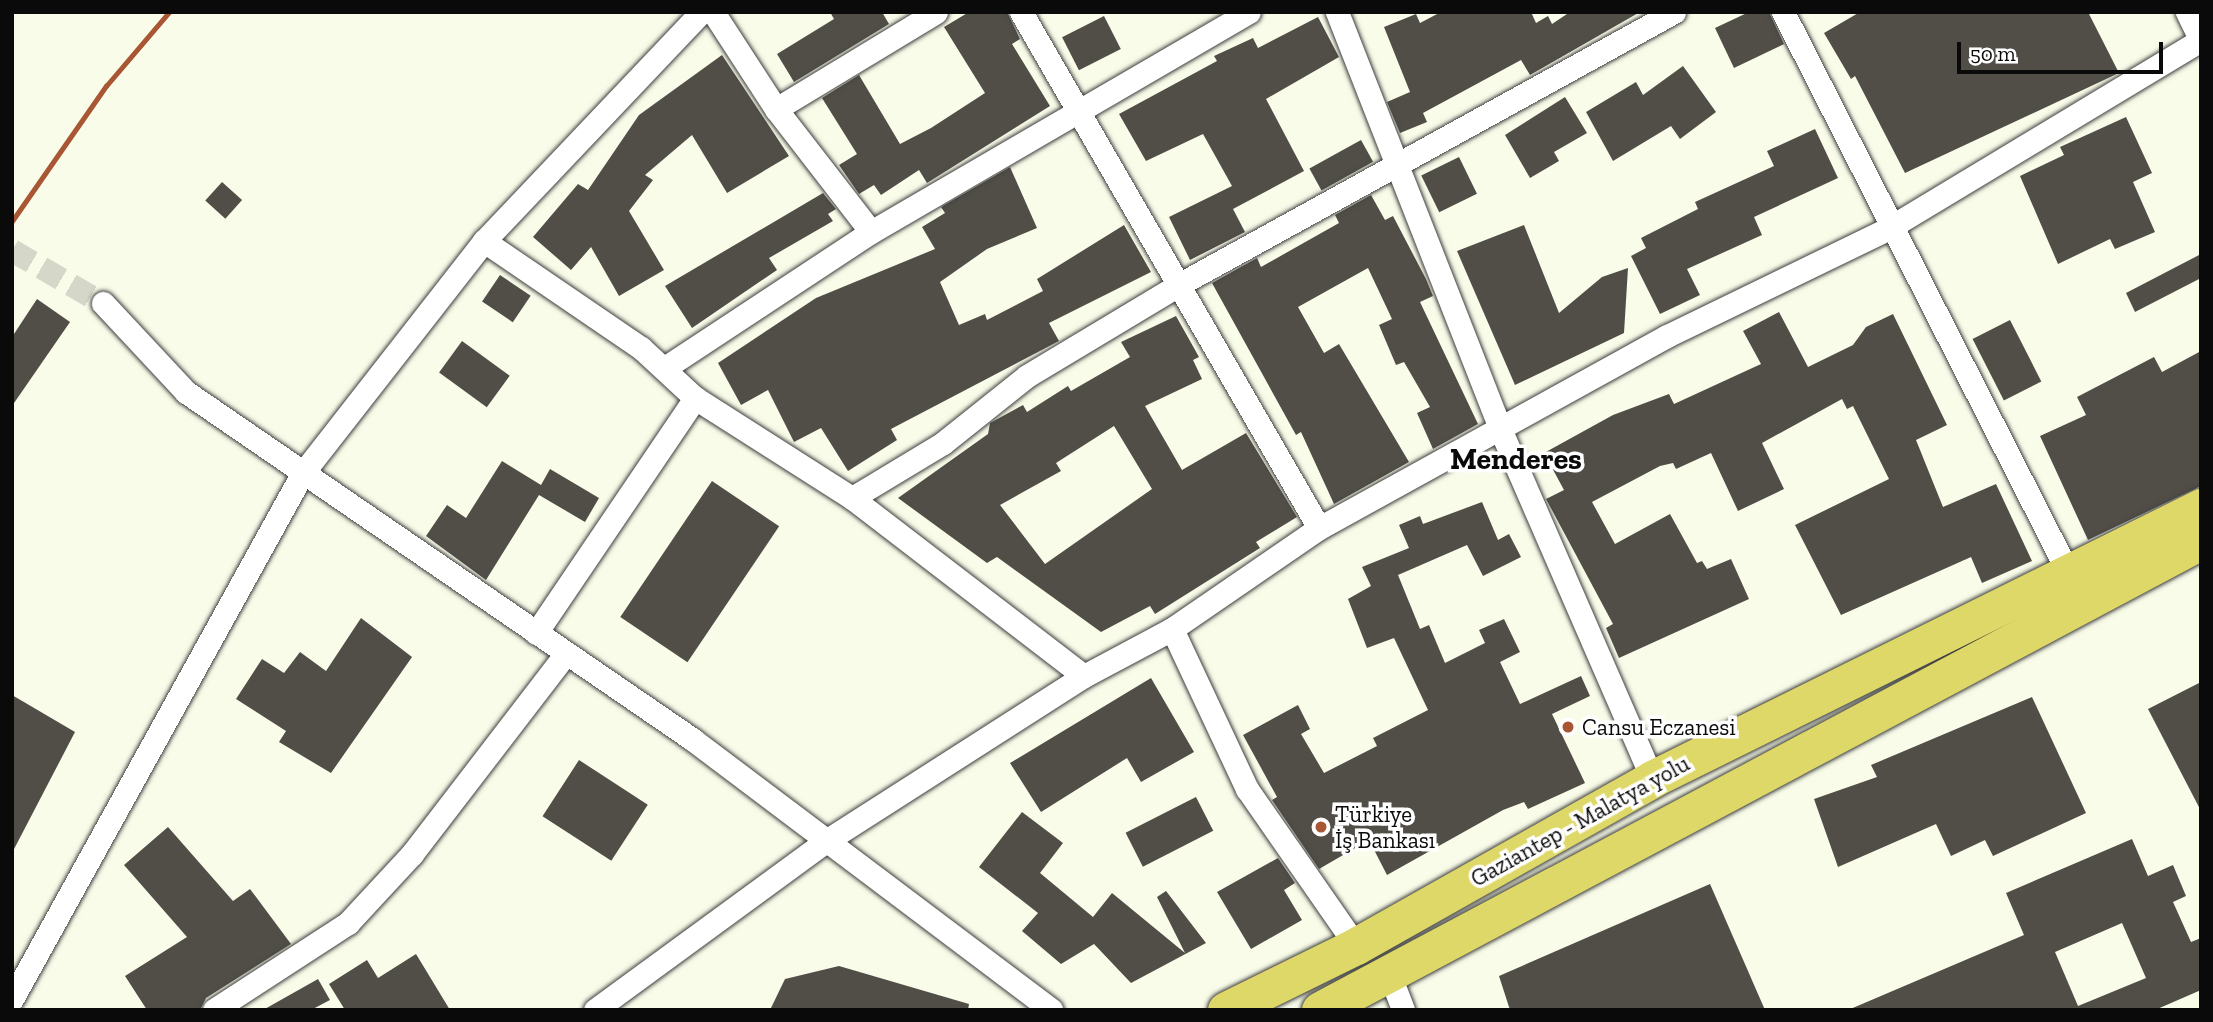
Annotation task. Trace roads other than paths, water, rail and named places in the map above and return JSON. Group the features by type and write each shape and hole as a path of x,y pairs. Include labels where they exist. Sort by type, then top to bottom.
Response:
{"highway":[{"name":"Gaziantep - Malatya yolu","path":"1226,1010 1356,946 1652,779 2201,507"},
{"name":"Gaziantep - Malatya yolu","path":"1320,1010 2201,541"}],"street":[{"path":"12,999 302,474 484,241 701,12"},
{"path":"713,12 776,109 871,232"},
{"path":"776,109 936,12"},
{"path":"1021,12 1076,114 1180,284 1319,528"},
{"path":"666,367 871,232 1249,12"},
{"path":"852,498 943,443 1027,376 1180,284 1396,168 1674,12"},
{"path":"1783,12 1889,228 2069,574"},
{"path":"595,1010 829,839 1084,676 1172,629 1319,528 1501,431 1667,336 1889,228 2201,40 2187,12"},
{"path":"1347,15 1396,168 1501,431 1652,779"},
{"path":"484,241 666,367 695,398 852,498 1084,676"},
{"path":"103,303 186,392 566,653 829,839 1051,1010"},
{"path":"536,633 695,398"},
{"path":"1172,629 1247,789 1356,946"},
{"path":"214,1010 348,923 412,853 566,653"},
{"path":"1389,973 1403,1010"}],"tunnel":[{"path":"12,250 103,303"}],"railway":[{"path":"12,221 106,86 169,12"}],"place":[{"name":"Cansu Eczanesi","path":"1568,727"},
{"name":"Türkiye İş Bankası","path":"1321,827"}],"district":[{"name":"Menderes","path":"1516,459"}]}
